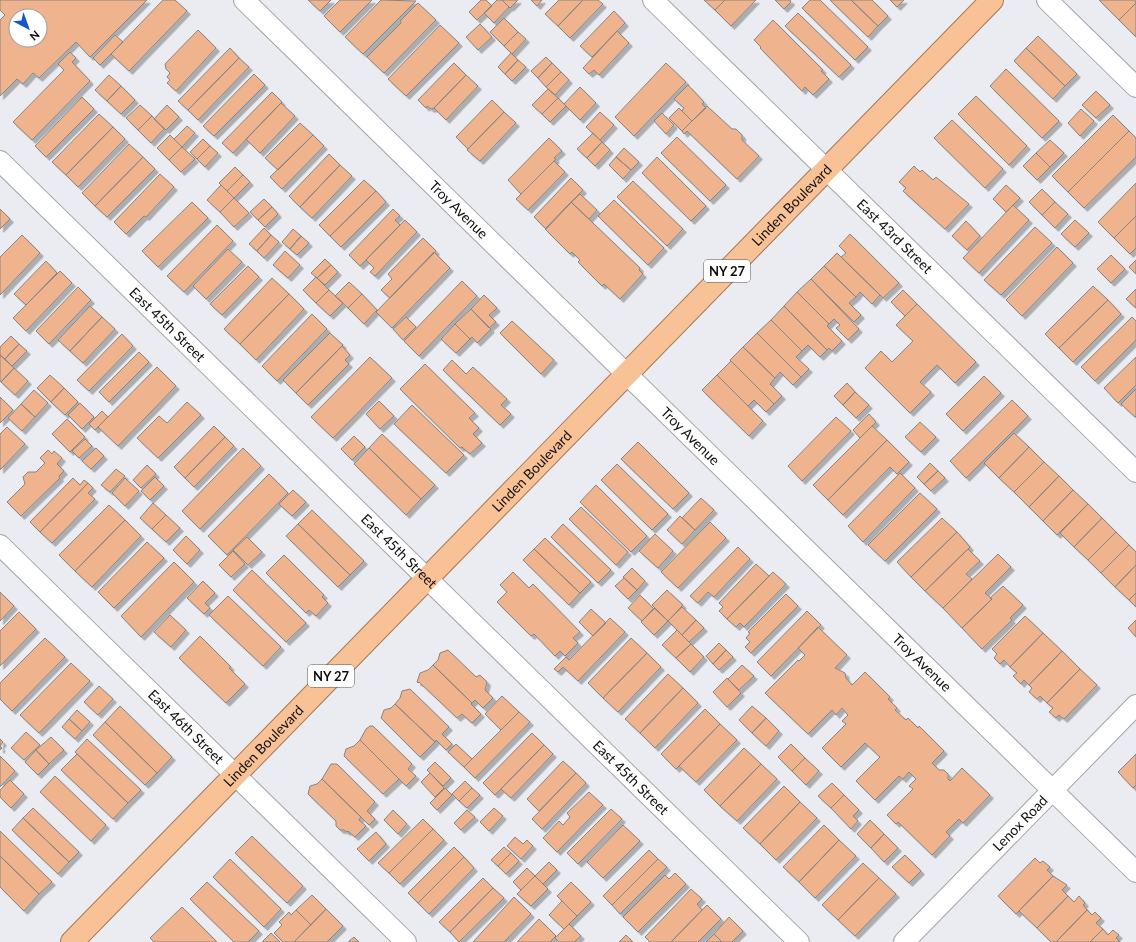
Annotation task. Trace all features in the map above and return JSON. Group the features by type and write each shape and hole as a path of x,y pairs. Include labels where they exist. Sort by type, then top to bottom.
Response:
{"highway":[{"name":"Linden Boulevard","path":"72,942 626,373 992,0"}],"street":[{"name":"Troy Avenue","path":"244,0 1136,872"},
{"name":"East 43rd Street","path":"653,0 1136,472"},
{"path":"1047,0 1136,87"},
{"name":"East 45th Street","path":"0,161 798,942"},
{"name":"East 46th Street","path":"0,545 406,942"},
{"name":"Lenox Road","path":"904,942 1136,705"}],"building":[{"path":"0,0 147,0 90,57 76,42 39,78 33,73 23,84 17,79 0,96 0,20 5,15 0,10"},
{"path":"163,0 175,0 187,11 129,71 111,54"},
{"path":"308,0 331,0 320,11"},
{"path":"340,0 372,0 340,32 324,16"},
{"path":"381,0 416,1 363,54 345,37"},
{"path":"481,0 486,0 492,6 477,20 469,12"},
{"path":"497,0 502,0 509,7 494,23 484,13"},
{"path":"502,0 518,0 510,8"},
{"path":"531,0 542,0 537,6"},
{"path":"559,0 583,0 558,26 545,14"},
{"path":"583,0 598,0 603,4 570,38 558,26"},
{"path":"704,0 725,0 715,10"},
{"path":"725,0 756,0 731,26 715,10"},
{"path":"775,0 790,0 791,2 784,9"},
{"path":"810,0 820,0 868,47 855,60 802,8"},
{"path":"830,0 851,0 878,26 868,37"},
{"path":"851,0 872,0 888,16 878,26"},
{"path":"890,0 904,0 897,7"},
{"path":"1099,0 1135,0 1136,3 1119,20"},
{"path":"418,3 436,20 384,73 367,57 401,23 400,21"},
{"path":"1136,3 1136,37 1119,20"},
{"path":"614,11 625,23 592,57 580,46"},
{"path":"798,13 851,65 839,77 785,26"},
{"path":"504,18 518,32 504,46 490,32"},
{"path":"773,20 823,70 821,71 829,79 813,95 805,87 802,91 754,40"},
{"path":"480,24 492,37 478,50 466,37"},
{"path":"440,25 459,43 406,96 388,79"},
{"path":"198,30 216,48 176,91 167,83 170,80 167,77 170,73 166,69 165,64"},
{"path":"617,31 629,43 599,75 594,70 589,74 583,68"},
{"path":"518,32 526,39 512,54 504,46"},
{"path":"115,35 123,42 100,65 93,58"},
{"path":"1038,36 1077,74 1065,86 1026,48"},
{"path":"230,48 239,58 188,110 178,101"},
{"path":"1026,48 1065,86 1053,99 1014,61"},
{"path":"70,52 76,58 72,62 90,81 32,140 13,122 64,70 58,64"},
{"path":"511,53 518,60 505,74 498,67"},
{"path":"546,57 552,63 538,78 531,71"},
{"path":"239,58 249,67 198,120 188,110"},
{"path":"518,60 526,67 512,81 505,74"},
{"path":"454,63 466,75 434,108 431,109 427,106 426,108 418,100"},
{"path":"552,63 561,72 546,87 538,78"},
{"path":"666,63 686,82 634,136 615,117"},
{"path":"1006,69 1059,121 1042,138 990,86"},
{"path":"561,72 569,80 555,95 546,87"},
{"path":"254,74 265,85 214,136 203,126"},
{"path":"109,75 121,86 107,101 95,90"},
{"path":"466,75 478,86 446,120 434,108"},
{"path":"688,85 704,102 702,104 706,108 692,121 682,111 684,108 674,99"},
{"path":"121,86 135,100 121,114 107,101"},
{"path":"580,87 596,103 580,120 564,104"},
{"path":"548,89 558,98 542,114 532,105"},
{"path":"1096,91 1110,105 1096,118 1082,105"},
{"path":"272,92 282,102 233,153 222,143"},
{"path":"976,96 1027,146 1009,165 958,114"},
{"path":"82,97 94,109 46,157 35,146"},
{"path":"558,98 566,106 550,122 542,114"},
{"path":"492,100 504,112 468,149 456,137"},
{"path":"281,103 295,116 260,153 246,139"},
{"path":"140,105 152,116 138,130 126,118"},
{"path":"167,105 179,117 166,130 154,119"},
{"path":"707,106 732,129 736,129 742,135 742,140 759,156 737,179 687,131 684,134 682,131"},
{"path":"679,108 692,121 682,131 669,118"},
{"path":"1081,109 1094,121 1080,136 1068,123"},
{"path":"504,112 516,123 480,161 467,150"},
{"path":"600,112 614,125 600,140 586,127"},
{"path":"662,113 674,125 666,134 654,121"},
{"path":"99,114 113,127 66,175 52,162"},
{"path":"1113,115 1129,131 1068,192 1052,176"},
{"path":"152,116 164,129 151,143 138,130"},
{"path":"952,120 1003,169 985,188 934,138"},
{"path":"300,123 313,135 278,170 265,158"},
{"path":"187,126 195,133 182,147 174,139"},
{"path":"113,127 125,139 78,187 66,175"},
{"path":"1129,131 1136,138 1136,157 1084,208 1068,192"},
{"path":"593,133 602,142 587,158 577,149"},
{"path":"170,135 182,147 169,160 157,148"},
{"path":"313,135 324,146 282,189 270,177"},
{"path":"677,137 726,185 710,201 661,153"},
{"path":"549,138 562,151 521,194 508,180"},
{"path":"203,139 210,146 197,159 190,152"},
{"path":"1050,140 1064,153 1050,167 1036,153"},
{"path":"602,142 610,150 595,166 587,158"},
{"path":"129,144 143,157 95,206 82,193"},
{"path":"210,146 218,153 205,167 197,159"},
{"path":"182,147 195,159 181,172 169,160"},
{"path":"624,148 639,162 631,170 616,157"},
{"path":"1036,153 1050,167 1037,180 1023,166"},
{"path":"329,154 340,165 300,207 289,196"},
{"path":"143,157 155,169 107,217 95,206"},
{"path":"616,157 631,170 623,179 609,165"},
{"path":"657,157 706,206 691,221 642,173"},
{"path":"554,161 565,172 528,210 516,199"},
{"path":"340,165 352,176 312,218 300,207"},
{"path":"914,166 920,172 922,170 933,180 936,177 969,204 945,229 903,191 906,188 899,182"},
{"path":"235,167 243,175 227,191 219,183"},
{"path":"160,174 174,187 146,217 144,216 126,234 114,222"},
{"path":"243,175 250,182 234,198 227,191"},
{"path":"571,178 583,190 546,229 534,217"},
{"path":"364,180 376,191 330,236 319,225"},
{"path":"633,181 683,229 667,246 617,197"},
{"path":"1136,183 1136,216 1114,238 1098,222"},
{"path":"221,185 234,198 220,212 207,200"},
{"path":"1006,185 1020,198 1006,212 993,199"},
{"path":"1042,189 1055,202 1042,215 1029,202"},
{"path":"376,191 386,202 341,247 330,236"},
{"path":"580,194 597,210 589,219 571,202"},
{"path":"234,198 249,213 234,227 220,212"},
{"path":"264,199 272,207 258,220 250,212"},
{"path":"614,200 664,248 648,265 598,216"},
{"path":"192,202 208,218 158,267 142,251"},
{"path":"571,202 640,268 639,270 643,274 620,299 604,284 602,286 578,262 580,260 572,252 570,254 545,229"},
{"path":"1055,202 1068,214 1055,228 1042,215"},
{"path":"1013,205 1029,220 979,273 963,258"},
{"path":"272,207 278,214 265,227 258,220"},
{"path":"0,209 10,219 0,229"},
{"path":"393,209 400,216 395,220 400,225 360,266 349,255"},
{"path":"1136,216 1136,248 1130,254 1114,238"},
{"path":"405,220 417,232 375,276 370,272 374,268 366,260"},
{"path":"1075,220 1089,233 1075,247 1061,234"},
{"path":"966,221 980,236 967,250 952,236"},
{"path":"217,225 233,241 184,292 167,276"},
{"path":"1035,227 1052,243 1001,295 984,280"},
{"path":"264,228 271,235 257,251 249,244"},
{"path":"293,229 301,236 290,249 282,242"},
{"path":"850,234 899,283 883,298 841,257 846,253 839,246"},
{"path":"22,235 40,253 0,295 0,257"},
{"path":"271,235 279,242 264,258 257,251"},
{"path":"301,236 309,243 297,255 290,249"},
{"path":"423,238 436,251 390,298 381,290 392,279 388,274"},
{"path":"1057,247 1073,263 1022,316 1006,300"},
{"path":"228,249 242,262 206,299 193,286"},
{"path":"285,251 300,265 288,278 273,265"},
{"path":"434,252 450,268 392,328 376,312"},
{"path":"837,253 880,295 872,304 860,292 856,297 824,266"},
{"path":"1111,255 1125,269 1111,283 1097,269"},
{"path":"325,259 331,265 317,278 311,273"},
{"path":"1136,260 1136,274 1129,267"},
{"path":"46,261 57,273 26,305 14,294"},
{"path":"331,265 338,272 325,285 317,278"},
{"path":"248,266 259,277 222,315 210,304"},
{"path":"824,266 856,297 849,303 861,315 854,322 811,279"},
{"path":"60,271 72,283 26,331 13,318"},
{"path":"316,277 329,290 316,303 303,290"},
{"path":"272,278 289,294 240,344 224,329"},
{"path":"811,279 859,329 848,340 836,328 840,325 834,319 829,324 797,292"},
{"path":"462,281 477,296 419,356 404,341"},
{"path":"349,282 362,294 348,308 335,296"},
{"path":"1093,286 1108,300 1059,348 1045,334"},
{"path":"78,287 91,300 49,344 36,331"},
{"path":"1136,289 1136,308 1126,299"},
{"path":"329,290 343,303 330,316 316,303"},
{"path":"903,290 917,304 905,316 891,302"},
{"path":"797,292 829,324 827,326 842,341 832,351 829,348 827,350 784,306"},
{"path":"289,294 304,309 256,360 240,344"},
{"path":"362,294 377,310 364,324 348,308"},
{"path":"484,295 497,308 489,315 496,322 489,328 471,309"},
{"path":"1108,300 1121,314 1073,362 1059,348"},
{"path":"917,304 976,362 955,383 937,365 920,382 931,392 910,413 865,368 881,351 892,362 913,341 896,325"},
{"path":"90,306 102,317 70,351 58,340"},
{"path":"784,306 827,350 820,357 808,345 802,351 771,320"},
{"path":"471,309 491,329 477,343 472,337 470,339 455,324"},
{"path":"312,314 327,329 277,381 262,366"},
{"path":"102,317 115,329 83,363 70,351"},
{"path":"406,317 416,327 403,340 393,329"},
{"path":"1132,317 1136,321 1136,340 1095,381 1081,367"},
{"path":"771,320 802,351 796,357 809,369 801,377 757,333"},
{"path":"512,321 554,360 541,374 500,333"},
{"path":"455,324 470,339 456,353 441,339"},
{"path":"330,333 343,345 296,393 283,380"},
{"path":"757,333 801,377 793,385 780,372 775,378 743,347"},
{"path":"122,334 133,346 89,391 77,380"},
{"path":"11,336 19,344 5,359 0,355 0,347"},
{"path":"19,344 27,351 12,366 5,359"},
{"path":"342,346 350,355 345,360 349,364 308,405 296,393"},
{"path":"743,347 775,378 770,384 782,396 774,404 730,360"},
{"path":"139,352 149,362 109,402 99,392"},
{"path":"0,355 14,368 1,382 0,381"},
{"path":"370,357 392,378 333,438 311,417"},
{"path":"1136,357 1136,385 1118,403 1104,388"},
{"path":"452,360 466,374 473,367 507,399 501,405 511,414 500,425 443,370"},
{"path":"731,361 774,404 766,412 754,400 748,406 717,375"},
{"path":"425,364 475,413 469,418 479,428 473,434 482,443 470,454 462,447 460,448 400,389"},
{"path":"157,367 176,386 118,446 98,427"},
{"path":"14,368 28,381 15,395 1,382"},
{"path":"50,375 64,388 51,402 37,388"},
{"path":"717,375 763,421 749,436 702,390"},
{"path":"984,376 1001,393 963,431 946,414"},
{"path":"847,383 855,392 843,405 834,396"},
{"path":"64,388 78,402 65,415 51,402"},
{"path":"1136,389 1136,416 1135,417 1121,404"},
{"path":"34,390 48,403 35,417 21,404"},
{"path":"855,392 869,405 856,418 843,405"},
{"path":"0,397 13,410 0,423"},
{"path":"1012,400 1028,416 966,478 950,461"},
{"path":"379,401 394,416 380,429 366,414"},
{"path":"187,402 201,415 158,458 137,438 159,416 167,423"},
{"path":"80,403 94,417 82,429 68,415"},
{"path":"21,404 35,417 22,431 8,418"},
{"path":"412,405 464,455 446,473 394,424"},
{"path":"102,411 108,417 95,430 89,424"},
{"path":"869,414 876,422 860,438 853,430"},
{"path":"836,417 851,431 802,481 788,466"},
{"path":"67,419 85,437 70,452 52,434"},
{"path":"920,422 936,437 921,452 905,437"},
{"path":"214,426 225,437 185,478 174,467"},
{"path":"872,426 887,440 828,500 813,485"},
{"path":"7,427 25,444 0,470 0,434"},
{"path":"1014,433 1029,447 999,478 984,463"},
{"path":"382,434 435,485 421,499 369,448"},
{"path":"354,436 365,447 352,460 341,449"},
{"path":"225,437 234,446 194,487 185,478"},
{"path":"85,439 92,446 79,458 72,451"},
{"path":"887,440 909,462 897,474 890,467 843,515 828,500"},
{"path":"638,442 689,493 673,509 621,459"},
{"path":"1029,447 1044,462 1014,492 999,478"},
{"path":"96,448 104,456 91,469 82,461"},
{"path":"243,448 261,466 200,529 182,511"},
{"path":"369,448 421,499 406,515 354,464"},
{"path":"48,450 52,454 54,451 62,458 57,464 64,471 59,476 60,478 21,516 7,502 25,484 23,477 28,472 36,472 45,463 40,458"},
{"path":"1044,462 1059,476 1029,507 1014,492"},
{"path":"930,463 938,471 924,484 917,477"},
{"path":"617,464 668,514 652,530 601,480"},
{"path":"147,465 156,474 141,488 133,480"},
{"path":"116,469 125,476 110,492 101,485"},
{"path":"938,471 945,478 931,491 924,484"},
{"path":"900,473 915,488 863,542 848,526"},
{"path":"269,474 288,493 227,555 208,536"},
{"path":"1059,476 1073,490 1043,521 1029,507"},
{"path":"155,477 164,486 150,500 141,491"},
{"path":"73,478 80,485 84,480 88,483 40,532 30,522"},
{"path":"125,478 139,491 125,506 112,493"},
{"path":"88,483 93,488 88,493 95,499 52,543 40,532"},
{"path":"596,485 647,536 631,552 580,502"},
{"path":"293,490 306,502 292,516 279,504"},
{"path":"1073,490 1088,504 1057,535 1043,521"},
{"path":"920,493 937,509 885,561 868,545"},
{"path":"701,498 714,510 695,530 682,518"},
{"path":"153,503 166,515 152,529 140,518"},
{"path":"1088,504 1102,518 1074,547 1060,533"},
{"path":"109,505 125,520 75,571 59,555"},
{"path":"581,507 628,552 616,565 569,519"},
{"path":"312,510 364,561 350,575 298,524"},
{"path":"166,515 180,528 166,542 152,529"},
{"path":"680,516 695,530 682,544 667,530"},
{"path":"942,518 957,532 911,577 897,562"},
{"path":"1102,518 1116,532 1088,560 1074,547"},
{"path":"125,520 141,536 92,587 75,571"},
{"path":"710,522 726,538 678,588 661,572"},
{"path":"298,524 350,575 338,587 286,536"},
{"path":"563,524 611,570 598,583 551,537"},
{"path":"957,532 970,547 925,591 911,577"},
{"path":"1116,532 1129,545 1101,573 1088,560"},
{"path":"655,534 673,551 658,568 639,551"},
{"path":"186,536 200,550 187,564 173,550"},
{"path":"247,537 262,552 248,565 233,550"},
{"path":"545,538 591,582 580,593 534,549"},
{"path":"147,542 164,558 114,608 98,592"},
{"path":"1129,545 1136,552 1136,565 1115,587 1101,573"},
{"path":"738,547 750,559 714,597 708,592 698,603 690,596"},
{"path":"534,549 580,593 569,605 523,560"},
{"path":"968,549 980,561 966,574 972,579 943,608 925,591"},
{"path":"233,551 245,564 231,577 219,565"},
{"path":"998,554 1011,567 985,593 992,599 962,628 943,608"},
{"path":"284,555 324,595 322,597 328,603 316,616 309,610 306,613 266,573"},
{"path":"174,562 194,582 141,637 121,616"},
{"path":"756,564 769,576 727,619 719,611 723,607 719,603"},
{"path":"1136,565 1136,593 1129,600 1115,587"},
{"path":"632,568 645,581 637,590 623,577"},
{"path":"252,570 306,623 286,642 233,590"},
{"path":"513,572 529,588 533,584 580,632 573,638 578,643 565,656 560,651 555,656 534,634 531,636 497,602 507,592 500,585"},
{"path":"773,572 786,584 744,627 740,623 736,627 727,619"},
{"path":"624,578 637,590 628,599 615,586"},
{"path":"203,581 215,593 205,603 210,608 204,614 187,598"},
{"path":"1003,586 1023,605 1010,618 1012,620 982,649 962,628 992,599 990,598"},
{"path":"667,590 683,605 668,621 652,605"},
{"path":"0,592 14,606 0,621"},
{"path":"1136,593 1136,607 1129,600"},
{"path":"786,594 798,606 751,653 745,647 750,642 746,638 750,633 748,632"},
{"path":"640,595 654,609 642,621 628,608"},
{"path":"228,596 281,647 263,666 209,615"},
{"path":"682,607 696,620 682,635 668,621"},
{"path":"654,608 668,621 654,635 641,622"},
{"path":"591,609 606,623 593,636 579,622"},
{"path":"807,611 821,625 771,676 757,662"},
{"path":"19,612 36,629 0,666 0,631"},
{"path":"170,615 186,630 171,647 154,632"},
{"path":"1025,616 1043,633 1010,667 1004,660 1000,664 994,658 997,654 992,649"},
{"path":"610,618 625,632 578,681 563,667 558,672 554,669 566,657 569,660"},
{"path":"696,620 704,628 689,642 682,635"},
{"path":"1136,620 1136,637 1128,628"},
{"path":"818,627 847,655 835,668 845,673 846,678 852,685 865,672 890,697 888,699 897,708 895,710 906,720 908,718 918,728 919,726 944,751 932,763 939,770 944,770 948,774 948,779 950,781 962,768 990,795 963,823 959,819 946,832 950,836 932,855 898,822 896,824 887,815 913,789 909,786 916,779 909,772 903,779 899,776 875,800 856,781 880,757 865,743 841,767 822,748 846,724 842,721 848,715 842,708 836,715 832,710 808,734 765,693 805,655 798,648"},
{"path":"677,630 691,644 676,658 662,645"},
{"path":"1043,633 1062,651 1029,685 1024,680 1021,684 1013,676 1017,673 1010,667"},
{"path":"200,636 231,667 229,668 245,684 226,703 179,658"},
{"path":"45,638 65,657 12,711 0,699 0,683"},
{"path":"631,638 647,653 603,698 588,683"},
{"path":"719,643 726,650 713,664 706,656"},
{"path":"691,644 704,657 690,672 676,658"},
{"path":"448,650 476,677 480,675 487,682 485,690 493,698 483,708 475,700 472,703 433,665 438,660 440,653"},
{"path":"726,650 733,657 719,670 713,664"},
{"path":"1062,651 1080,669 1047,703 1040,696 1037,699 1029,692 1032,688 1029,685"},
{"path":"647,653 661,667 618,712 603,698"},
{"path":"71,663 90,681 39,733 20,715"},
{"path":"433,665 472,703 471,704 481,714 472,723 462,714 457,718 419,682 417,682 420,673 428,670"},
{"path":"742,665 754,676 739,690 728,679"},
{"path":"1080,669 1097,685 1064,719 1059,715 1056,718 1049,712 1053,708 1047,703"},
{"path":"668,674 683,688 640,733 625,719"},
{"path":"727,678 741,693 727,707 713,692"},
{"path":"99,686 113,699 98,715 84,702"},
{"path":"683,688 698,703 655,748 640,733"},
{"path":"410,689 449,727 442,734 452,744 446,750 436,740 435,742 395,704 400,698 402,691"},
{"path":"502,696 519,712 501,730 485,714"},
{"path":"395,704 435,742 420,757 381,718 384,710 391,708"},
{"path":"120,706 172,757 157,773 105,722"},
{"path":"752,706 766,718 752,733 739,720"},
{"path":"705,709 720,724 676,769 661,754"},
{"path":"77,710 90,722 82,731 69,719"},
{"path":"519,712 530,722 475,778 464,767"},
{"path":"766,718 779,731 766,746 752,733"},
{"path":"69,719 82,731 75,739 62,727"},
{"path":"105,722 157,773 145,785 93,735"},
{"path":"720,724 737,740 696,782 679,766"},
{"path":"373,726 412,764 408,769 416,776 406,786 360,740 366,729"},
{"path":"26,732 40,745 24,760 11,748"},
{"path":"532,733 544,745 495,795 483,783"},
{"path":"51,737 64,750 49,764 36,750"},
{"path":"0,739 3,742 0,746"},
{"path":"87,739 141,790 128,803 75,752"},
{"path":"360,740 399,779 383,794 344,756 346,749 354,746"},
{"path":"456,744 472,759 464,767 448,752"},
{"path":"791,744 805,758 792,771 778,757"},
{"path":"544,745 553,754 511,798 501,789"},
{"path":"744,748 761,764 720,806 704,790"},
{"path":"36,750 49,764 38,775 25,762"},
{"path":"77,754 128,803 113,819 61,770"},
{"path":"1136,754 1136,785 1133,788 1118,772"},
{"path":"0,756 15,771 0,787"},
{"path":"805,758 819,771 806,785 792,771"},
{"path":"563,761 576,773 539,811 527,799"},
{"path":"435,762 451,778 443,786 427,770"},
{"path":"331,764 337,764 375,802 367,811 375,819 369,825 322,779"},
{"path":"761,764 777,779 737,821 720,806"},
{"path":"430,773 444,788 435,797 421,782"},
{"path":"576,773 586,783 542,829 532,819"},
{"path":"55,776 106,825 91,841 40,792"},
{"path":"322,779 361,817 359,820 366,826 355,837 348,831 340,830 336,826 336,821 308,794 310,786 317,784"},
{"path":"10,780 24,794 11,808 0,797 0,790"},
{"path":"465,781 472,788 459,801 452,794"},
{"path":"832,783 844,795 831,808 818,796"},
{"path":"784,786 800,802 760,844 743,828"},
{"path":"445,788 452,795 437,810 430,803"},
{"path":"472,788 480,795 467,808 459,801"},
{"path":"589,792 603,805 557,852 543,838 559,821 563,825 570,817 567,813"},
{"path":"844,795 859,810 853,816 858,821 851,829 831,808"},
{"path":"800,802 817,818 776,860 760,844"},
{"path":"33,808 79,852 69,862 23,818"},
{"path":"494,808 503,816 489,831 480,822"},
{"path":"611,809 622,819 578,864 567,853"},
{"path":"393,810 407,824 398,834 384,820"},
{"path":"467,810 475,817 461,830 454,823"},
{"path":"23,818 69,862 58,874 12,830"},
{"path":"423,819 433,829 389,873 378,863"},
{"path":"870,820 884,834 871,848 857,834"},
{"path":"623,825 640,841 603,878 587,862"},
{"path":"824,825 839,840 799,882 783,867"},
{"path":"433,829 444,840 400,884 389,873"},
{"path":"0,831 52,882 39,894 0,856"},
{"path":"376,832 386,844 369,861 357,849"},
{"path":"884,834 898,848 884,862 871,848"},
{"path":"252,836 303,886 287,903 235,853"},
{"path":"515,837 523,844 527,840 533,846 521,859 507,846"},
{"path":"839,840 856,856 815,898 799,882"},
{"path":"454,847 464,857 418,903 408,893"},
{"path":"504,847 511,853 498,866 491,860"},
{"path":"649,850 658,859 612,905 603,896"},
{"path":"511,853 519,861 506,874 498,866"},
{"path":"905,855 921,871 909,883 892,867"},
{"path":"0,856 39,894 24,911 0,887"},
{"path":"464,857 474,868 429,914 418,903"},
{"path":"1035,858 1040,863 1043,861 1050,867 1047,870 1053,876 1016,914 998,896"},
{"path":"230,859 281,909 264,927 213,877"},
{"path":"658,859 667,867 620,914 612,905"},
{"path":"549,862 557,870 543,884 535,876"},
{"path":"863,863 879,878 838,920 822,905"},
{"path":"527,868 535,876 521,890 513,882"},
{"path":"675,873 686,884 638,932 623,917 665,875 669,879"},
{"path":"535,876 548,889 531,906 517,894"},
{"path":"1053,876 1067,885 1062,890 1068,896 1037,928 1019,911"},
{"path":"483,878 493,888 450,932 439,922"},
{"path":"879,878 896,894 855,936 838,920"},
{"path":"207,882 259,931 248,942 234,942 190,899"},
{"path":"571,882 591,902 577,916 557,896"},
{"path":"493,888 504,898 459,942 450,932"},
{"path":"691,889 702,899 697,904 702,910 671,942 650,942 645,937"},
{"path":"312,895 326,909 311,925 296,910"},
{"path":"1068,896 1074,902 1079,896 1085,903 1083,905 1087,910 1056,942 1051,942 1037,928"},
{"path":"514,897 531,914 504,942 473,942"},
{"path":"562,901 577,916 564,929 549,915"},
{"path":"707,905 721,919 698,942 671,942"},
{"path":"182,907 217,942 154,942 150,938"},
{"path":"326,909 343,926 327,942 294,942"},
{"path":"296,910 311,925 294,942 283,942 274,933 282,925 279,922 289,912 291,915"},
{"path":"1087,910 1092,915 1095,912 1101,918 1096,923 1103,929 1090,942 1056,942"},
{"path":"729,917 743,931 732,942 722,942 714,934"},
{"path":"539,919 556,936 550,942 517,942"},
{"path":"569,924 581,936 574,942 559,942 555,938"},
{"path":"1103,929 1108,935 1113,930 1119,935 1116,938 1120,942 1090,942"},
{"path":"271,933 280,942 262,942"},
{"path":"714,934 722,942 706,942"},
{"path":"626,935 633,942 619,942"},
{"path":"354,937 359,942 348,942"}]}
